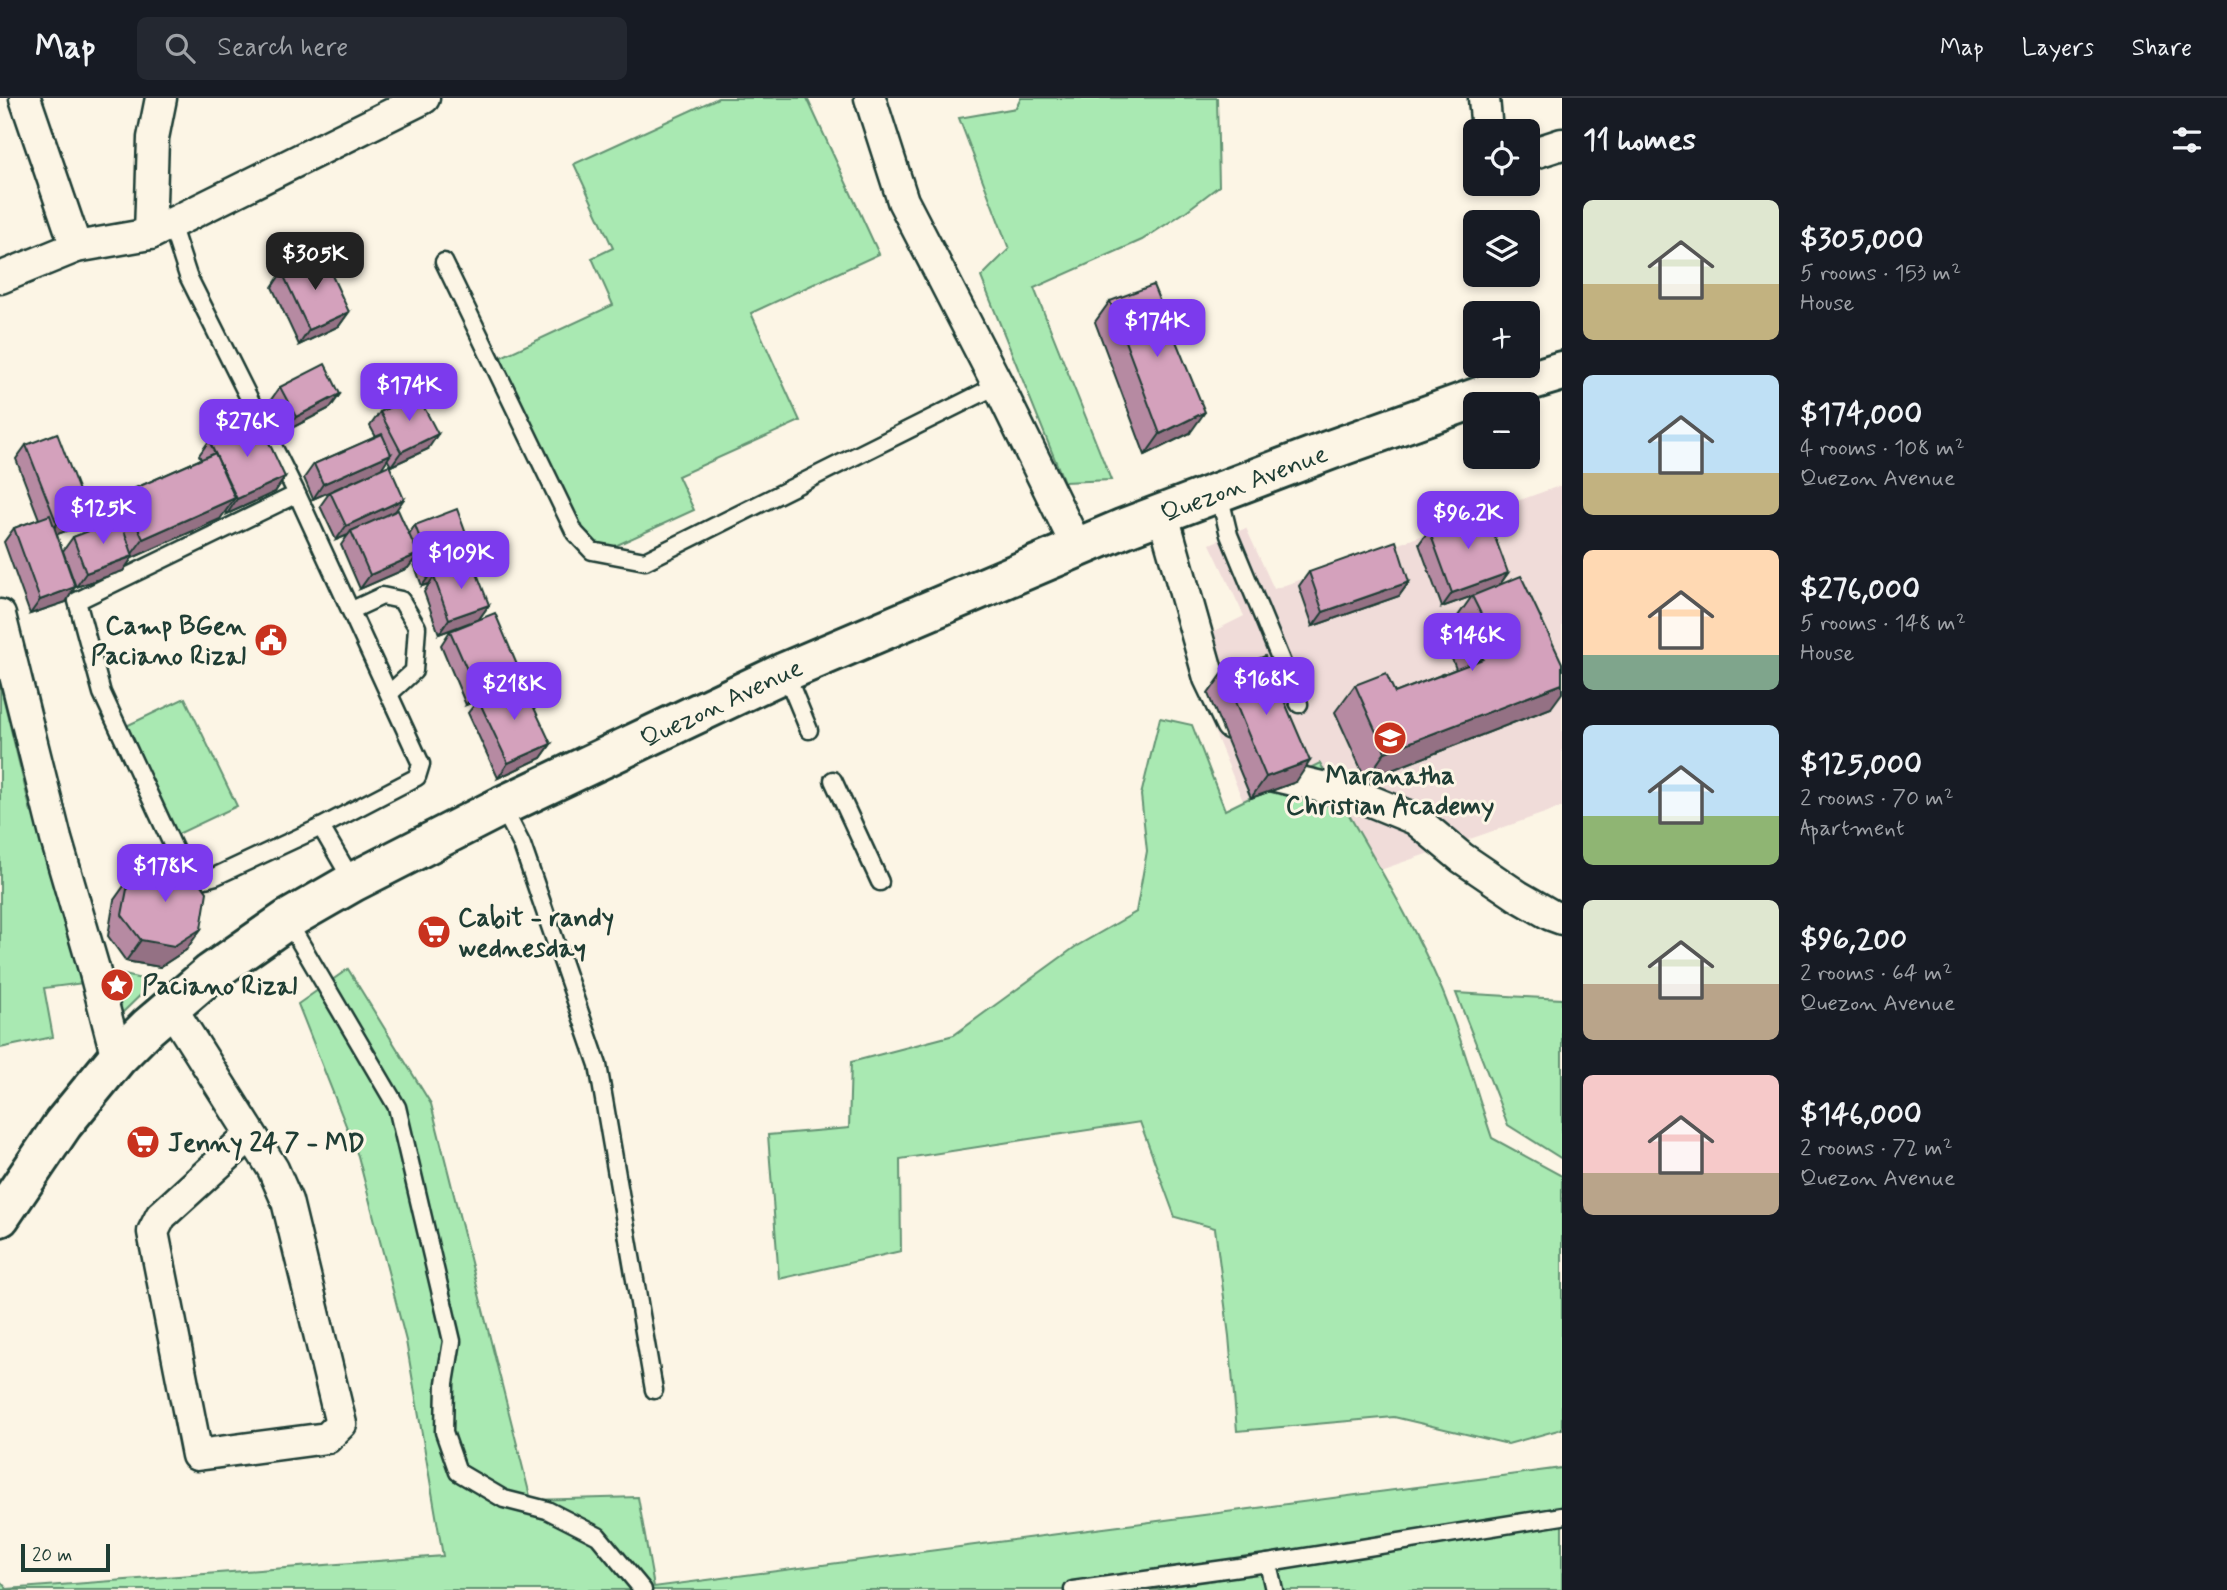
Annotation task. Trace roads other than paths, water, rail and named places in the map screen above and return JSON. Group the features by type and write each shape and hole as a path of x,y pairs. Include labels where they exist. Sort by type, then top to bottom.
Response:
{"main road":[{"name":"Quezon Avenue","path":"0,1217 63,1124 117,1058 170,1006 211,973 287,920 353,882 502,806 785,672 1124,528 1493,391 1562,371"}],"street":[{"path":"25,98 76,247"},
{"path":"160,229 153,138 161,98"},
{"path":"0,278 76,247 160,229 424,98"},
{"path":"870,98 903,201 998,385 1078,549"},
{"path":"1485,98 1486,119"},
{"path":"1540,151 1562,144"},
{"path":"1163,514 1209,678 1245,754 1275,776 1356,795 1415,819 1462,858 1518,896 1562,919"},
{"path":"0,615 56,839 117,1058"},
{"path":"170,1006 251,1134 273,1169 287,1201 341,1424 327,1438 197,1455 153,1232 161,1216 251,1134"}],"lane":[{"path":"160,229 188,276 297,494 421,764 417,776 321,827 216,876 190,883 102,693 77,601 297,494"},
{"path":"444,262 575,533 592,551 645,561 998,385"},
{"path":"1219,494 1229,535 1299,704"},
{"path":"352,610 382,596 401,600 417,627 414,671 390,694"},
{"path":"785,672 809,730"},
{"path":"833,780 880,882"},
{"path":"502,806 522,845 598,1065 654,1390"},
{"path":"321,827 353,882"},
{"path":"287,920 397,1107 452,1341 445,1382 444,1432 458,1472 504,1499 547,1510 598,1536 643,1590"},
{"path":"1073,1590 1268,1563 1562,1516"},
{"path":"1268,1563 1273,1590"}],"place":[{"name":"Camp BGen Paciano Rizal","path":"271,640"},
{"name":"Maranatha Christian Academy","path":"1390,738"},
{"name":"Cabit - randy wednesday","path":"434,932"},
{"name":"Paciano Rizal","path":"117,985"},
{"name":"Jenny 24 7 - MD","path":"143,1142"}]}
